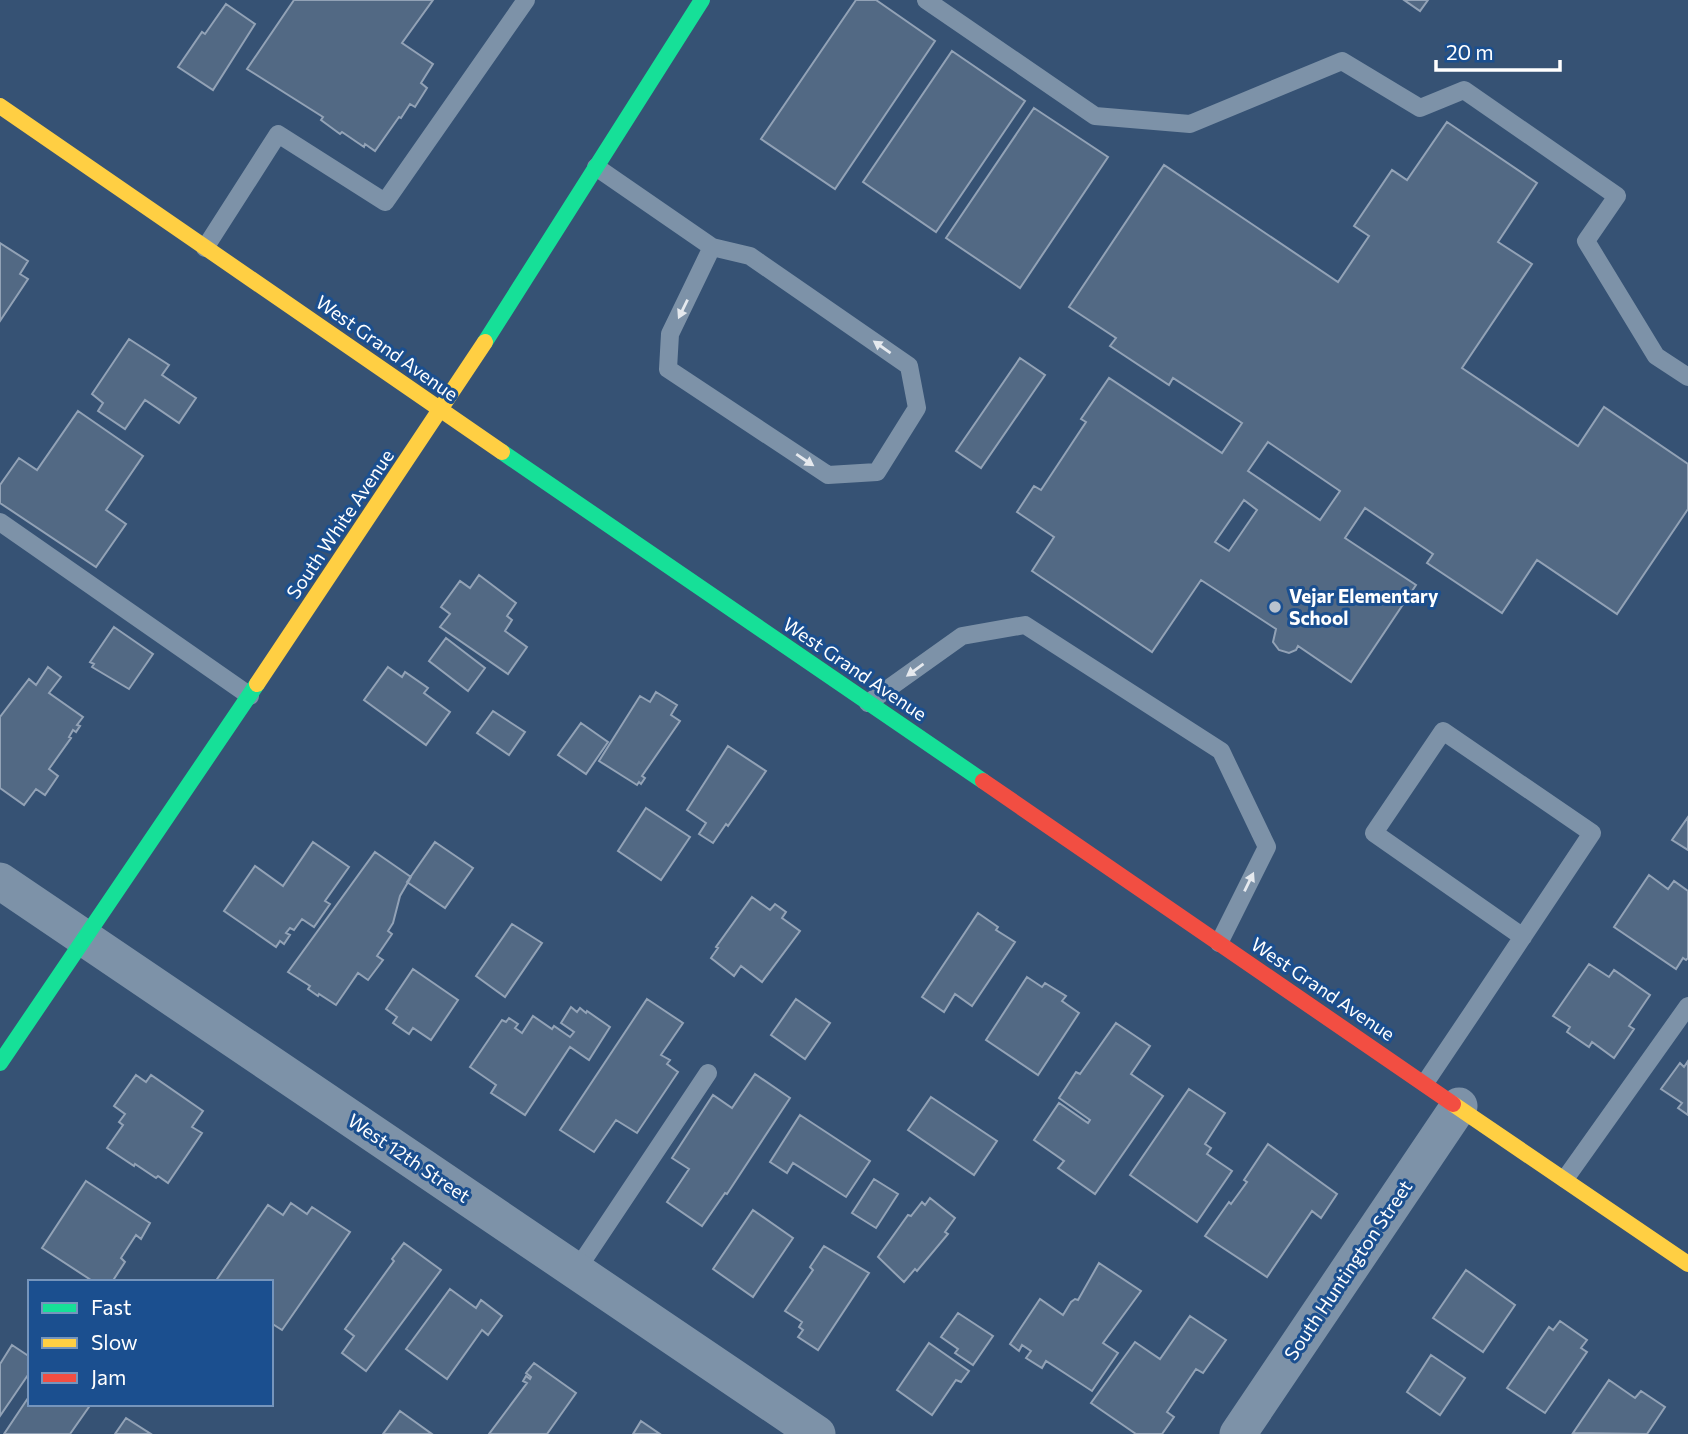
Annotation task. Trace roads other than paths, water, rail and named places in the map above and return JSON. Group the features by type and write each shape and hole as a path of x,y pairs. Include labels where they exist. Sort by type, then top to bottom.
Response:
{"street":[{"name":"South White Avenue","path":"0,1063 441,411 702,0"},
{"name":"West Grand Avenue","path":"0,106 1688,1264"},
{"name":"West 12th Street","path":"0,881 817,1434"},
{"name":"South Huntington Street","path":"1238,1434 1459,1106"}],"lane":[{"path":"205,248 278,134 385,202 526,0"},
{"path":"926,0 1095,116 1190,124 1342,61 1420,108 1464,90 1617,196 1586,241 1656,356 1688,377"},
{"path":"596,167 712,247 750,256 909,366 917,408 877,472 828,475 668,369 670,334 712,247"},
{"path":"0,522 250,696"},
{"path":"868,703 962,636 1025,625 1221,751 1267,847 1219,943"},
{"path":"1425,1083 1592,833 1443,731 1374,832 1522,937"},
{"path":"1565,1179 1688,1006"},
{"path":"576,1270 708,1073"}],"place":[{"name":"Vejar Elementary School","path":"1275,607"}]}
